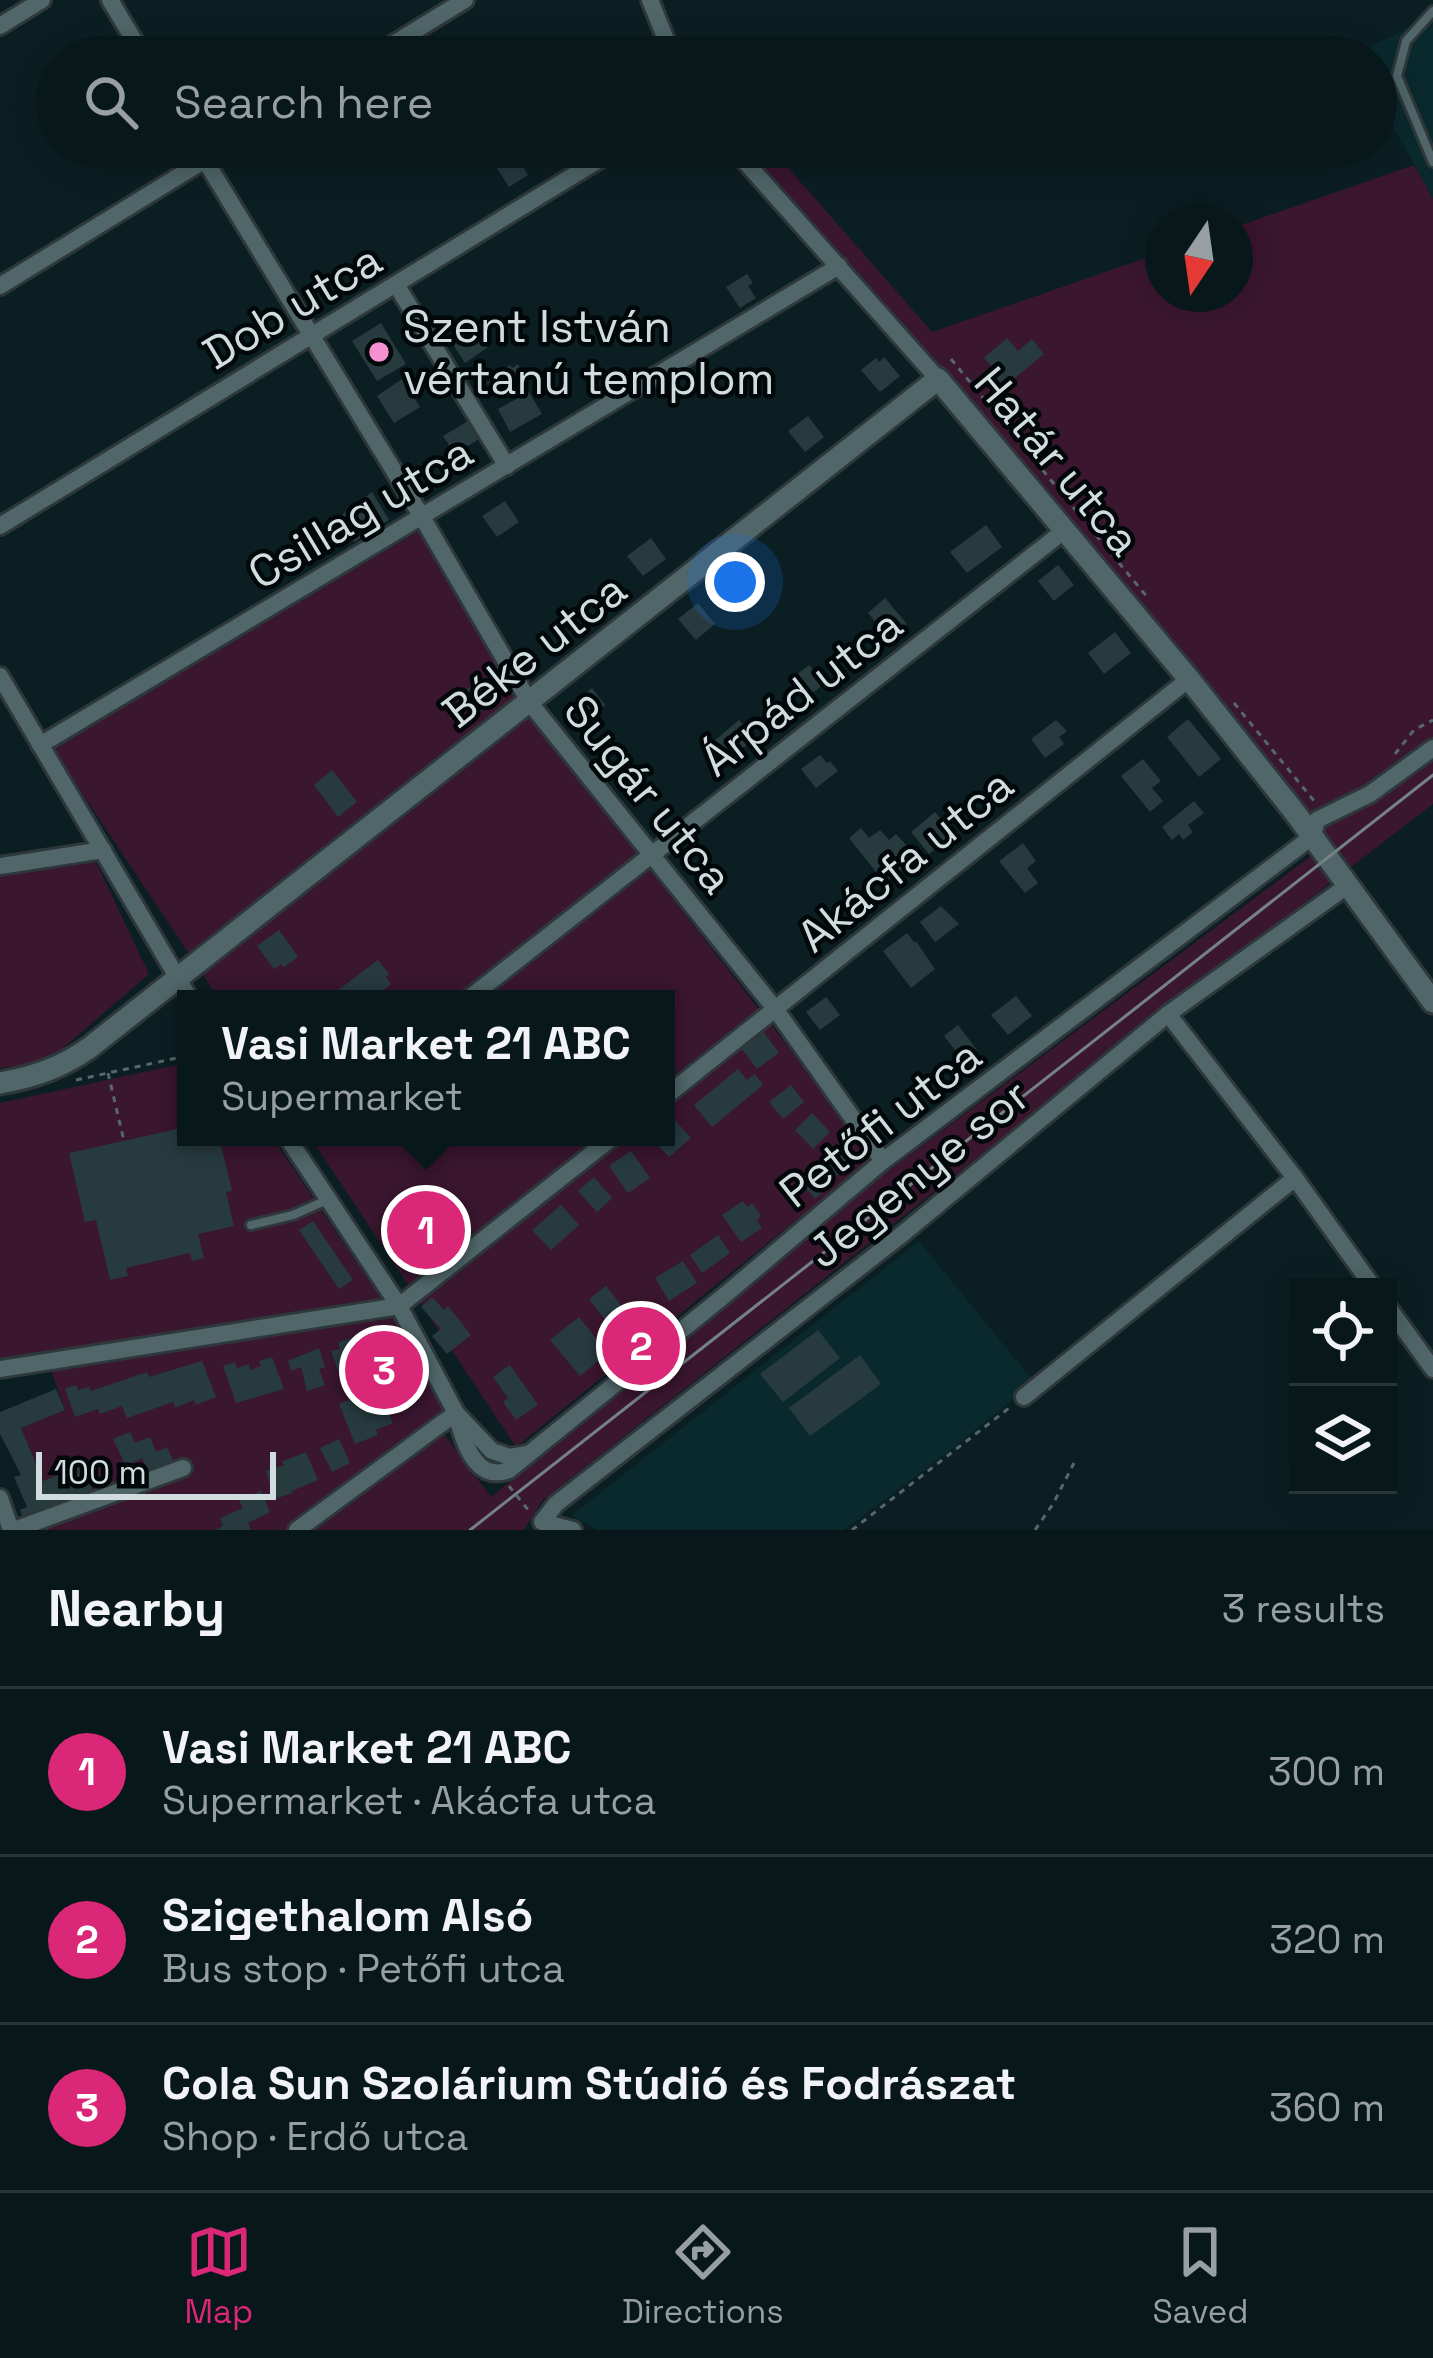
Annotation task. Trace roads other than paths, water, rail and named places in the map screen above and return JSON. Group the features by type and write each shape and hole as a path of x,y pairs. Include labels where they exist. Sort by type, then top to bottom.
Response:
{"street":[{"path":"0,26 42,0"},
{"path":"110,0 131,36"},
{"path":"406,36 465,0"},
{"path":"650,0 665,36"},
{"path":"0,286 178,168"},
{"name":"Sugár utca","path":"210,168 530,703 776,1010 884,1161"},
{"name":"Dob utca","path":"0,526 586,168"},
{"name":"Határ utca","path":"751,168 938,379 1190,679 1433,1002"},
{"name":"Csillag utca","path":"40,745 839,266"},
{"path":"397,286 507,466"},
{"name":"Béke utca","path":"0,1083 63,1066 938,379"},
{"name":"Árpád utca","path":"480,990 1065,530"},
{"path":"0,676 184,990"},
{"name":"Akácfa utca","path":"675,1089 1190,679"},
{"path":"1312,836 1317,820 1370,794 1433,748"},
{"name":"Petőfi utca","path":"456,1412 464,1444 475,1461 504,1472 884,1161 1312,836"},
{"path":"0,866 103,850"},
{"name":"Jegenye sor","path":"573,1530 542,1522 556,1504 900,1236 1168,1014 1347,886"},
{"path":"1168,1014 1366,1278"},
{"path":"294,1146 399,1306 456,1412 492,1451 509,1457 528,1454"},
{"path":"0,1369 399,1306 603,1146"},
{"path":"1024,1397 1294,1178"},
{"path":"1397,1319 1433,1369"},
{"path":"297,1530 456,1412"},
{"path":"0,1498 13,1530 183,1468"}],"lane":[{"path":"1433,11 1406,41 1397,76 1433,162"},
{"path":"251,1225 292,1215 328,1199"}],"tram line":[{"path":"470,1530 1433,775"}],"place":[{"name":"Szent István vértanú templom","path":"379,352"},
{"name":"Vasi Market 21 ABC","path":"426,1230"},
{"name":"Szigethalom Alsó","path":"641,1346"},
{"name":"Cola Sun Szolárium Stúdió és Fodrászat","path":"384,1370"}]}
